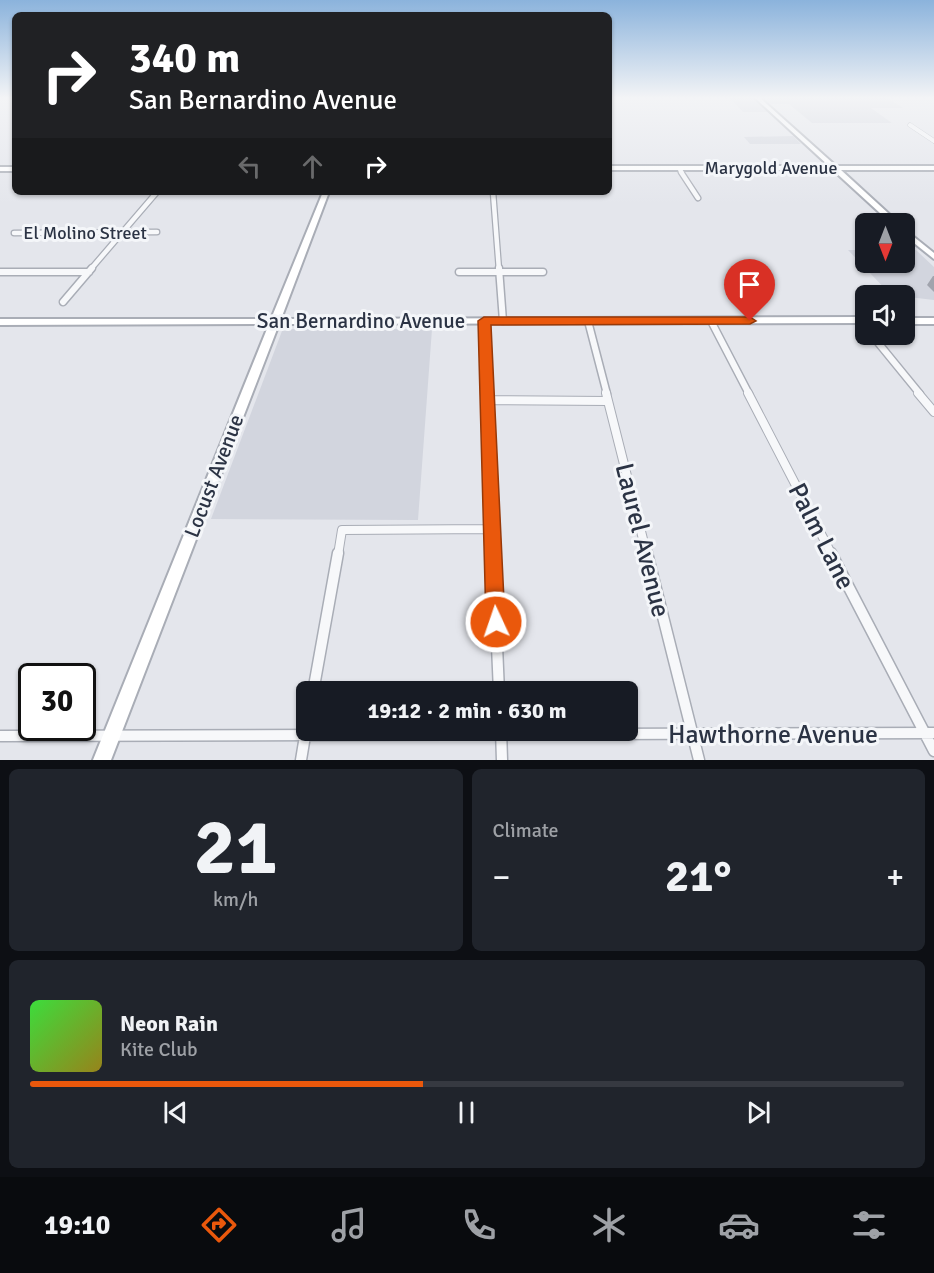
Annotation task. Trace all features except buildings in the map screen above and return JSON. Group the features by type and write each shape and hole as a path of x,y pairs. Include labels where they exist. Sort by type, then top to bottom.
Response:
{"main road":[{"path":"795,132 885,213"},
{"name":"Marygold Avenue","path":"612,168 934,168"},
{"name":"Locust Avenue","path":"102,760 325,195"},
{"path":"915,241 934,257"},
{"path":"915,321 934,321"},
{"name":"San Bernardino Avenue","path":"0,322 855,323"}],"street":[{"path":"922,132 934,141"},
{"path":"679,168 698,198"},
{"path":"63,302 154,195"},
{"path":"493,195 502,321"},
{"name":"El Molino Street","path":"14,233 157,232"},
{"path":"0,278 3,272 89,272"},
{"path":"459,272 543,272"},
{"path":"484,321 498,681"},
{"name":"Laurel Avenue","path":"588,321 699,760"},
{"name":"Palm Lane","path":"711,321 929,733 934,751"},
{"path":"880,345 934,412"},
{"path":"488,400 608,401"},
{"path":"315,681 342,530 491,529"},
{"name":"Hawthorne Avenue","path":"0,736 296,733"},
{"name":"Hawthorne Avenue","path":"638,733 929,733"},
{"path":"301,760 305,741"},
{"path":"501,741 502,760"}],"shaded area":[{"path":"793,136 801,144 750,144 744,137"},
{"path":"848,250 855,250 855,257"},
{"path":"915,250 934,267 934,300 915,298 915,285 881,285 870,273 915,273"},
{"path":"286,329 432,329 418,520 211,519 282,331"}],"route":[{"path":"496,622 484,321 750,321"}]}
